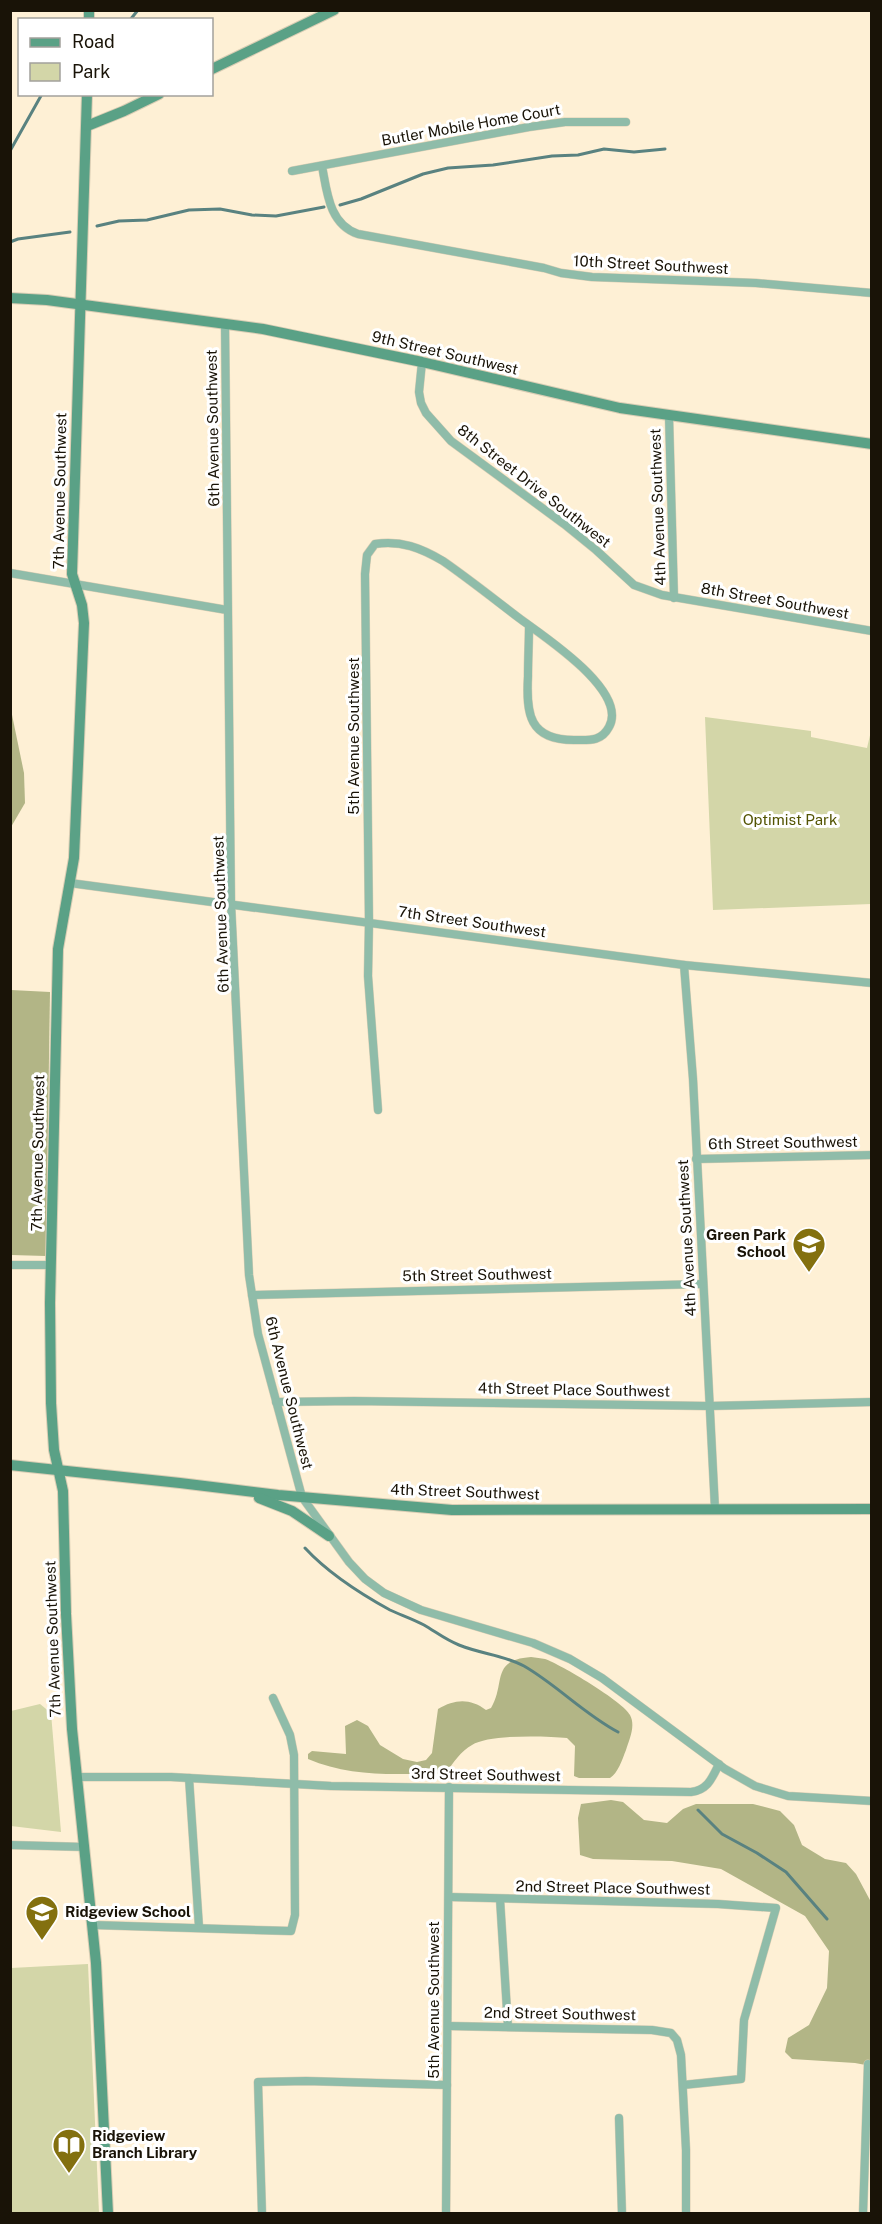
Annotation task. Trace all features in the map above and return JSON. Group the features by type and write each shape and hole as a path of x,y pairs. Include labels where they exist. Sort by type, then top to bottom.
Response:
{"street":[{"path":"213,69 334,10"},
{"name":"7th Avenue Southwest","path":"87,96 72,574 82,604 84,623 78,810 70,883 58,949 50,1265 52,1428 63,1491 72,1729 93,1925 108,2214"},
{"path":"87,126 155,96"},
{"name":"Butler Mobile Home Court","path":"292,171 529,127 565,122 626,122"},
{"name":"10th Street Southwest","path":"322,166 333,212 340,224 358,234 573,275 756,283 872,293"},
{"name":"9th Street Southwest","path":"10,298 81,304 263,328 578,399 669,416 872,444"},
{"name":"6th Avenue Southwest","path":"225,323 231,903 252,1295 258,1334 302,1497 349,1562 365,1579 384,1593 421,1610 533,1643 570,1659 602,1678 719,1764"},
{"name":"8th Street Drive Southwest","path":"422,362 419,392 421,403 426,413 451,441 564,524 634,585 652,593 674,598"},
{"name":"4th Avenue Southwest","path":"669,416 674,598"},
{"name":"5th Avenue Southwest","path":"378,1110 368,976 365,574 367,555 375,544 387,542 406,543 423,549 464,575 556,645 579,664 607,697 611,706 612,721 605,734 598,739 556,740 545,736 536,728 528,710 527,696 529,626"},
{"path":"10,573 227,610"},
{"name":"8th Street Southwest","path":"674,598 872,631"},
{"name":"7th Street Southwest","path":"70,883 684,965 872,983"},
{"name":"4th Avenue Southwest","path":"684,965 693,1079 715,1509"},
{"name":"6th Street Southwest","path":"696,1159 872,1155"},
{"path":"10,1265 50,1265"},
{"name":"5th Street Southwest","path":"252,1295 703,1284"},
{"name":"4th Street Place Southwest","path":"276,1402 710,1406 872,1402"},
{"name":"4th Street Southwest","path":"10,1465 302,1497 452,1509 872,1509"},
{"path":"227,1488 283,1506 329,1536"},
{"path":"93,1925 291,1932 295,1915 294,1755 290,1735 273,1698"},
{"path":"719,1764 755,1786 771,1792 799,1797 872,1801"},
{"name":"3rd Street Southwest","path":"77,1777 692,1792 708,1785 719,1764"},
{"path":"189,1778 199,1928"},
{"name":"5th Avenue Southwest","path":"446,2214 449,1787"},
{"path":"10,1845 85,1847"},
{"name":"2nd Street Place Southwest","path":"449,1898 718,1904 776,1908 744,2020 741,2079 683,2085"},
{"path":"500,1899 508,2027"},
{"name":"2nd Street Southwest","path":"448,2026 652,2030 671,2033 680,2049 683,2085"},
{"path":"863,2214 868,2064"},
{"path":"262,2214 258,2082 318,2081 447,2085"},
{"path":"683,2085 686,2214"},
{"path":"619,2118 622,2214"}],"green space":[{"path":"11,710 24,773 25,803 11,827"},
{"name":"Optimist Park","path":"705,717 811,731 811,737 867,748 871,731 871,904 713,910"},
{"path":"11,990 50,992 46,1256 11,1255"},
{"path":"531,1657 553,1662 577,1675 616,1701 630,1715 632,1728 626,1750 615,1773 610,1778 574,1776 575,1746 567,1738 558,1737 518,1737 480,1741 464,1750 446,1773 376,1774 342,1769 308,1759 308,1754 312,1751 346,1754 345,1726 357,1720 368,1726 380,1745 403,1759 417,1762 426,1760 432,1753 438,1709 450,1703 462,1701 474,1703 486,1710 491,1708 504,1668 518,1659"},
{"path":"40,1704 51,1713 61,1832 11,1826 11,1711"},
{"path":"611,1800 623,1802 644,1820 667,1823 683,1809 696,1804 753,1804 780,1811 794,1825 802,1845 825,1859 846,1863 856,1874 871,1902 871,2066 792,2059 785,2052 788,2038 809,2025 827,1988 829,1951 805,1916 721,1869 672,1861 593,1859 580,1855 578,1818 581,1804"},
{"path":"88,1964 99,2213 11,2213 11,1968"}],"waterway":[{"path":"132,18 138,10"},
{"path":"10,151 41,96"},
{"path":"340,205 423,174 448,168 578,155 604,149 634,152 665,149"},
{"path":"97,226 119,221 147,220 189,210 220,209 252,215 276,216 324,207"},
{"path":"10,242 70,232"},
{"path":"305,1548 334,1575 378,1604 424,1625 454,1643 524,1666 618,1732"},
{"path":"698,1810 722,1834 786,1872 827,1919"}],"place":[{"name":"Green Park School","path":"809,1273"},
{"name":"Ridgeview School","path":"42,1941"},
{"name":"Ridgeview Branch Library","path":"69,2174"}]}
